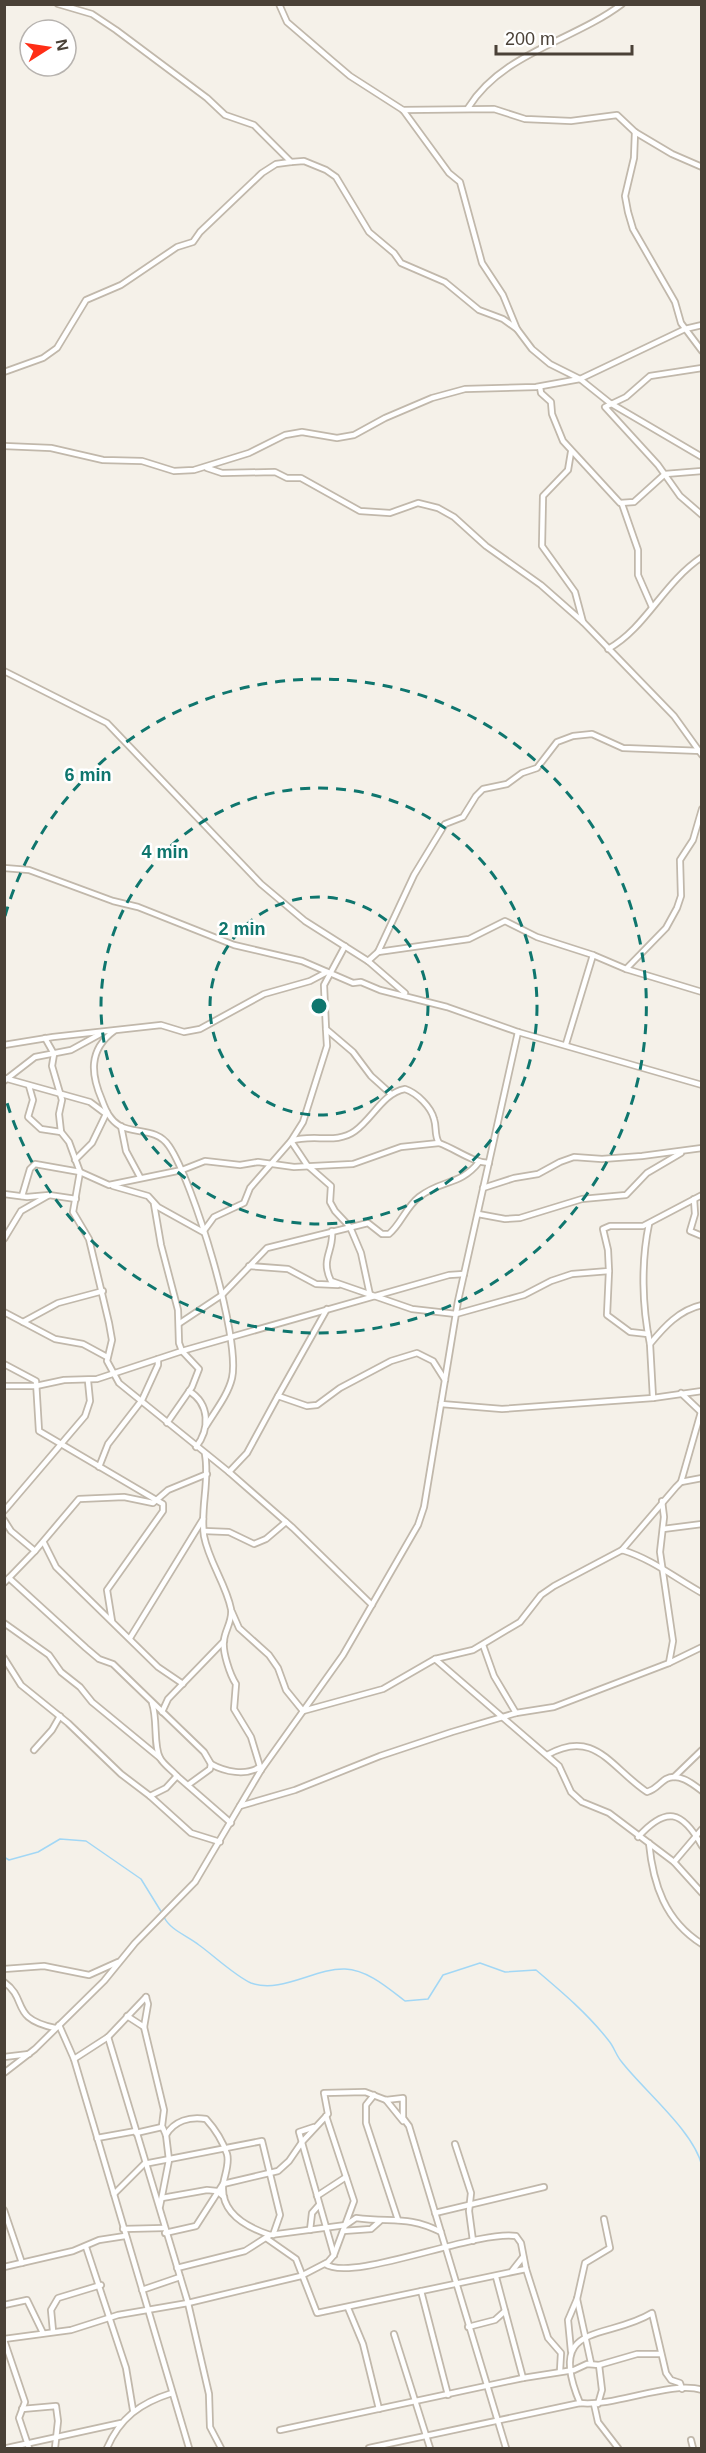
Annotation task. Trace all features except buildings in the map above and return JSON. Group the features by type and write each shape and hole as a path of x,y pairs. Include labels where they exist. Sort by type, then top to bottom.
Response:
{"street":[{"path":"58,4 92,14 116,30 207,98 225,115 254,125 291,162"},
{"path":"279,4 287,22 330,59 350,76 403,110 449,173 460,182 479,256 508,303 517,329"},
{"path":"468,108 478,93 503,71 562,37 606,17 622,4"},
{"path":"403,110 494,109 525,119 571,121 617,115 636,132 672,154 702,167"},
{"path":"636,132 634,158 625,196 633,229 675,302 685,329 702,351"},
{"path":"4,372 43,358 57,348 86,300 121,285 177,247 193,242 200,232 262,173 276,164 304,161 336,177 369,232 394,253 401,263 445,282 479,310 503,319 517,329 543,359 580,379 610,403 702,457"},
{"path":"4,446 51,448 103,460 142,461 174,471 207,468 249,453 285,435 302,432 336,438 354,435 385,418 432,398 465,389 540,387 580,379 685,329 702,325"},
{"path":"702,368 651,376 626,397 605,407 665,474 680,496 702,515"},
{"path":"540,387 545,397 551,402 561,436 571,452 612,498 622,504 638,550 638,574 651,607"},
{"path":"571,452 568,470 543,496 541,541 544,551 575,592 583,622"},
{"path":"207,468 222,473 275,472 287,478 301,478 360,511 390,513 418,502 438,508 454,517 486,546 541,585 583,622 674,716 701,753"},
{"path":"622,504 634,502 665,474 702,471"},
{"path":"608,649 632,633 673,581 702,558"},
{"path":"4,671 106,723 261,884 305,921 368,961 407,996"},
{"path":"368,961 378,952 414,875 445,824 463,817 483,789 507,784 522,773 537,768 563,739 592,734 623,748 701,753"},
{"path":"626,969 666,928 677,908 681,896 680,863 693,840 702,809"},
{"path":"4,868 29,870 105,898 138,907 234,945 302,961 328,973 467,1013 518,1032 702,1085"},
{"path":"378,952 468,939 508,921 537,937 626,969 702,992"},
{"path":"203,1232 214,1217 244,1203 250,1188 291,1141 307,1112 327,1046 324,985 328,973 345,946"},
{"path":"566,1044 592,955"},
{"path":"4,1045 160,1024 184,1032 200,1029 264,994 310,981 328,973"},
{"path":"326,1029 353,1052 371,1076 392,1094"},
{"path":"75,1160 92,1143 106,1113 95,1087 94,1064 101,1044 114,1031"},
{"path":"4,2073 29,2054 104,1981 195,1882 261,1768 343,1655 409,1542 424,1507 456,1314 518,1032"},
{"path":"5,1079 34,1057 54,1054 83,1045 102,1033"},
{"path":"45,1038 54,1054 52,1066 61,1094 59,1114 61,1132 69,1142 80,1172 75,1218 88,1239 103,1291 112,1340 107,1357 111,1374 286,1522 372,1605"},
{"path":"5,1079 90,1102 121,1126 154,1134 162,1139 174,1153 203,1232 222,1295 230,1338 232,1377 206,1426 204,1437 196,1447"},
{"path":"29,1086 33,1100 28,1117 41,1129 61,1132"},
{"path":"291,1141 311,1137 337,1139 354,1132 392,1094 405,1089 423,1101 434,1117 435,1137 439,1143"},
{"path":"121,1126 126,1151 140,1178"},
{"path":"291,1141 307,1165 328,1182 332,1190 330,1200 334,1211 350,1227 361,1253 373,1296"},
{"path":"109,1185 182,1170 210,1161 240,1165 258,1162 294,1167 352,1164 401,1147 439,1143 458,1150 479,1162 489,1163"},
{"path":"483,1188 514,1178 538,1174 574,1157 602,1159 683,1152 702,1148"},
{"path":"478,1214 505,1219 520,1218 582,1199 626,1195 647,1173 683,1152"},
{"path":"180,1323 222,1295 270,1247 368,1223 382,1234 389,1234 417,1198 435,1186 464,1178 479,1162"},
{"path":"22,1196 32,1165 53,1165 80,1172 109,1185 140,1192 154,1204 203,1232"},
{"path":"4,1194 49,1195 76,1199"},
{"path":"4,1239 21,1211 49,1195"},
{"path":"648,1334 630,1332 607,1315 609,1270 608,1250 603,1229 610,1226 637,1228 649,1224 702,1195"},
{"path":"694,1199 695,1214 690,1231 702,1236"},
{"path":"154,1204 180,1323 178,1337 182,1351 199,1369 189,1392 167,1423"},
{"path":"649,1224 645,1242 644,1285 653,1398"},
{"path":"332,1231 332,1243 325,1264 331,1281 412,1308 456,1314 524,1295 551,1281 572,1274 609,1270"},
{"path":"249,1266 281,1268 293,1271 316,1284 338,1285"},
{"path":"4,1386 36,1386 64,1380 88,1381 182,1351 373,1296 449,1275 464,1274"},
{"path":"23,1322 58,1303 103,1291"},
{"path":"650,1344 675,1318 691,1308 702,1305"},
{"path":"228,1472 247,1453 327,1310"},
{"path":"4,1312 55,1339 83,1344 107,1357"},
{"path":"278,1396 307,1406 317,1405 340,1388 391,1361 417,1353 433,1361 445,1380"},
{"path":"99,1467 114,1434 142,1400 158,1365 158,1359"},
{"path":"4,1364 36,1380 39,1431 163,1504 163,1510 107,1590 112,1621"},
{"path":"4,1511 6,1505 62,1444 88,1409 88,1381"},
{"path":"441,1404 502,1409 653,1398 702,1391"},
{"path":"189,1392 201,1400 206,1426"},
{"path":"303,1711 390,1686 435,1659 473,1650 483,1645 520,1622 541,1595 554,1586 622,1550 662,1501 681,1482 701,1412 681,1393"},
{"path":"205,1454 207,1474 203,1519 209,1553 239,1628 269,1655 278,1668 286,1689 303,1711"},
{"path":"207,1474 168,1490 157,1500 148,1503 124,1497 79,1499 44,1543 7,1581 99,1659 113,1664 204,1752 211,1764 221,1770 250,1772 261,1768"},
{"path":"681,1482 702,1478"},
{"path":"662,1501 663,1529 660,1552 672,1635 669,1663"},
{"path":"130,1638 203,1519"},
{"path":"4,1520 11,1531 35,1551"},
{"path":"204,1531 229,1532 254,1544 266,1539 286,1522"},
{"path":"663,1529 702,1524"},
{"path":"44,1543 56,1567 158,1667 183,1684"},
{"path":"622,1550 663,1566 675,1578 702,1593"},
{"path":"232,1612 224,1641 231,1676 236,1683 234,1709 251,1737 261,1768"},
{"path":"4,1623 49,1654 61,1672 80,1687 95,1705 108,1712 114,1721 160,1758 231,1823"},
{"path":"162,1712 168,1699 224,1641"},
{"path":"483,1645 502,1693 516,1713"},
{"path":"240,1806 295,1790 380,1756 503,1717 554,1707 669,1663 702,1647"},
{"path":"4,1658 6,1665 21,1685 60,1716 121,1774 150,1796 190,1833 220,1842"},
{"path":"435,1659 559,1766 571,1792 582,1802 609,1813 674,1862 702,1893"},
{"path":"151,1701 156,1719 160,1758"},
{"path":"34,1750 52,1730 60,1716"},
{"path":"547,1755 565,1746 587,1745 647,1792 658,1788 663,1781 674,1777 702,1750"},
{"path":"188,1785 206,1774 211,1764"},
{"path":"150,1796 166,1788 177,1776"},
{"path":"674,1777 686,1780 702,1791"},
{"path":"638,1836 651,1822 668,1815 682,1819 702,1846"},
{"path":"674,1862 702,1828"},
{"path":"649,1844 652,1874 658,1893 669,1912 692,1938 702,1944"},
{"path":"4,1969 44,1966 89,1975 122,1959"},
{"path":"4,1982 13,1990 20,2007 29,2019 57,2026 74,2059 189,2448"},
{"path":"74,2059 108,2037 146,1997 148,2004 144,2027 164,2110 162,2127 166,2135 169,2160 159,2208"},
{"path":"128,2016 144,2027"},
{"path":"108,2037 144,2164 188,2303 209,2394 210,2427 221,2448"},
{"path":"4,2057 29,2054"},
{"path":"123,2229 165,2230 196,2226 223,2184 271,2174 289,2161 314,2127 326,2116 329,2110 324,2092 365,2092 374,2095 386,2100 409,2126"},
{"path":"374,2095 366,2105 366,2123 398,2220"},
{"path":"386,2100 403,2098 403,2118 409,2126 506,2448"},
{"path":"28,2446 19,2418 24,2398 4,2339 72,2330 109,2318 188,2303 301,2276 325,2264 334,2255 354,2203 326,2116"},
{"path":"166,2135 178,2122 204,2118 219,2136 227,2162 223,2184 224,2197"},
{"path":"97,2138 162,2127"},
{"path":"314,2127 300,2131 334,2255"},
{"path":"113,2194 144,2164 223,2149 242,2143 262,2141 280,2215 270,2236"},
{"path":"455,2144 471,2193 469,2205 473,2241"},
{"path":"317,2196 346,2177"},
{"path":"435,2213 544,2187"},
{"path":"162,2198 173,2194 217,2191 224,2197 233,2214 246,2226 270,2236 296,2259 317,2313 526,2269"},
{"path":"310,2230 312,2213 319,2205"},
{"path":"4,2210 22,2263"},
{"path":"177,2268 245,2251 270,2236 345,2225 356,2218 380,2222 398,2220 417,2222 441,2232"},
{"path":"571,2351 568,2320 577,2299 585,2263 610,2248 604,2219"},
{"path":"343,2231 371,2229 380,2222"},
{"path":"4,2267 86,2247 99,2240 125,2236"},
{"path":"325,2264 329,2267 348,2268 473,2241 516,2236 520,2240 526,2269 548,2338 561,2353 560,2371"},
{"path":"86,2247 101,2285 109,2318 126,2368 133,2410"},
{"path":"509,2273 524,2256"},
{"path":"142,2290 180,2277"},
{"path":"496,2277 523,2378"},
{"path":"53,2331 51,2310 58,2298 101,2285"},
{"path":"421,2291 448,2395"},
{"path":"577,2299 591,2364"},
{"path":"4,2305 27,2300 43,2333"},
{"path":"348,2308 363,2344 379,2409"},
{"path":"468,2327 495,2320 505,2310"},
{"path":"580,2403 570,2370 568,2358 571,2351 597,2331 645,2318 652,2313 669,2379 679,2382 682,2389"},
{"path":"394,2334 430,2448"},
{"path":"280,2430 591,2364 599,2365 637,2354 661,2354"},
{"path":"599,2365 602,2390 596,2404 598,2422 618,2448"},
{"path":"369,2448 580,2403 608,2403 623,2397 682,2389 702,2390"},
{"path":"107,2448 121,2423 133,2410 172,2393"},
{"path":"22,2409 55,2405 58,2421 55,2448"},
{"path":"7,2448 28,2446 121,2423"},
{"path":"691,2440 693,2448"},
{"path":"395,2442 397,2448"}],"waterway":[{"path":"4,1857 9,1860 38,1852 60,1839 86,1841 141,1879 162,1913"},
{"path":"164,1917 175,1929 238,1976 262,1986 286,1983 322,1972 345,1969 370,1976 405,2001 428,1999 443,1975 480,1963 505,1972 536,1970 601,2031 630,2072 679,2125 697,2153 702,2166"}]}
